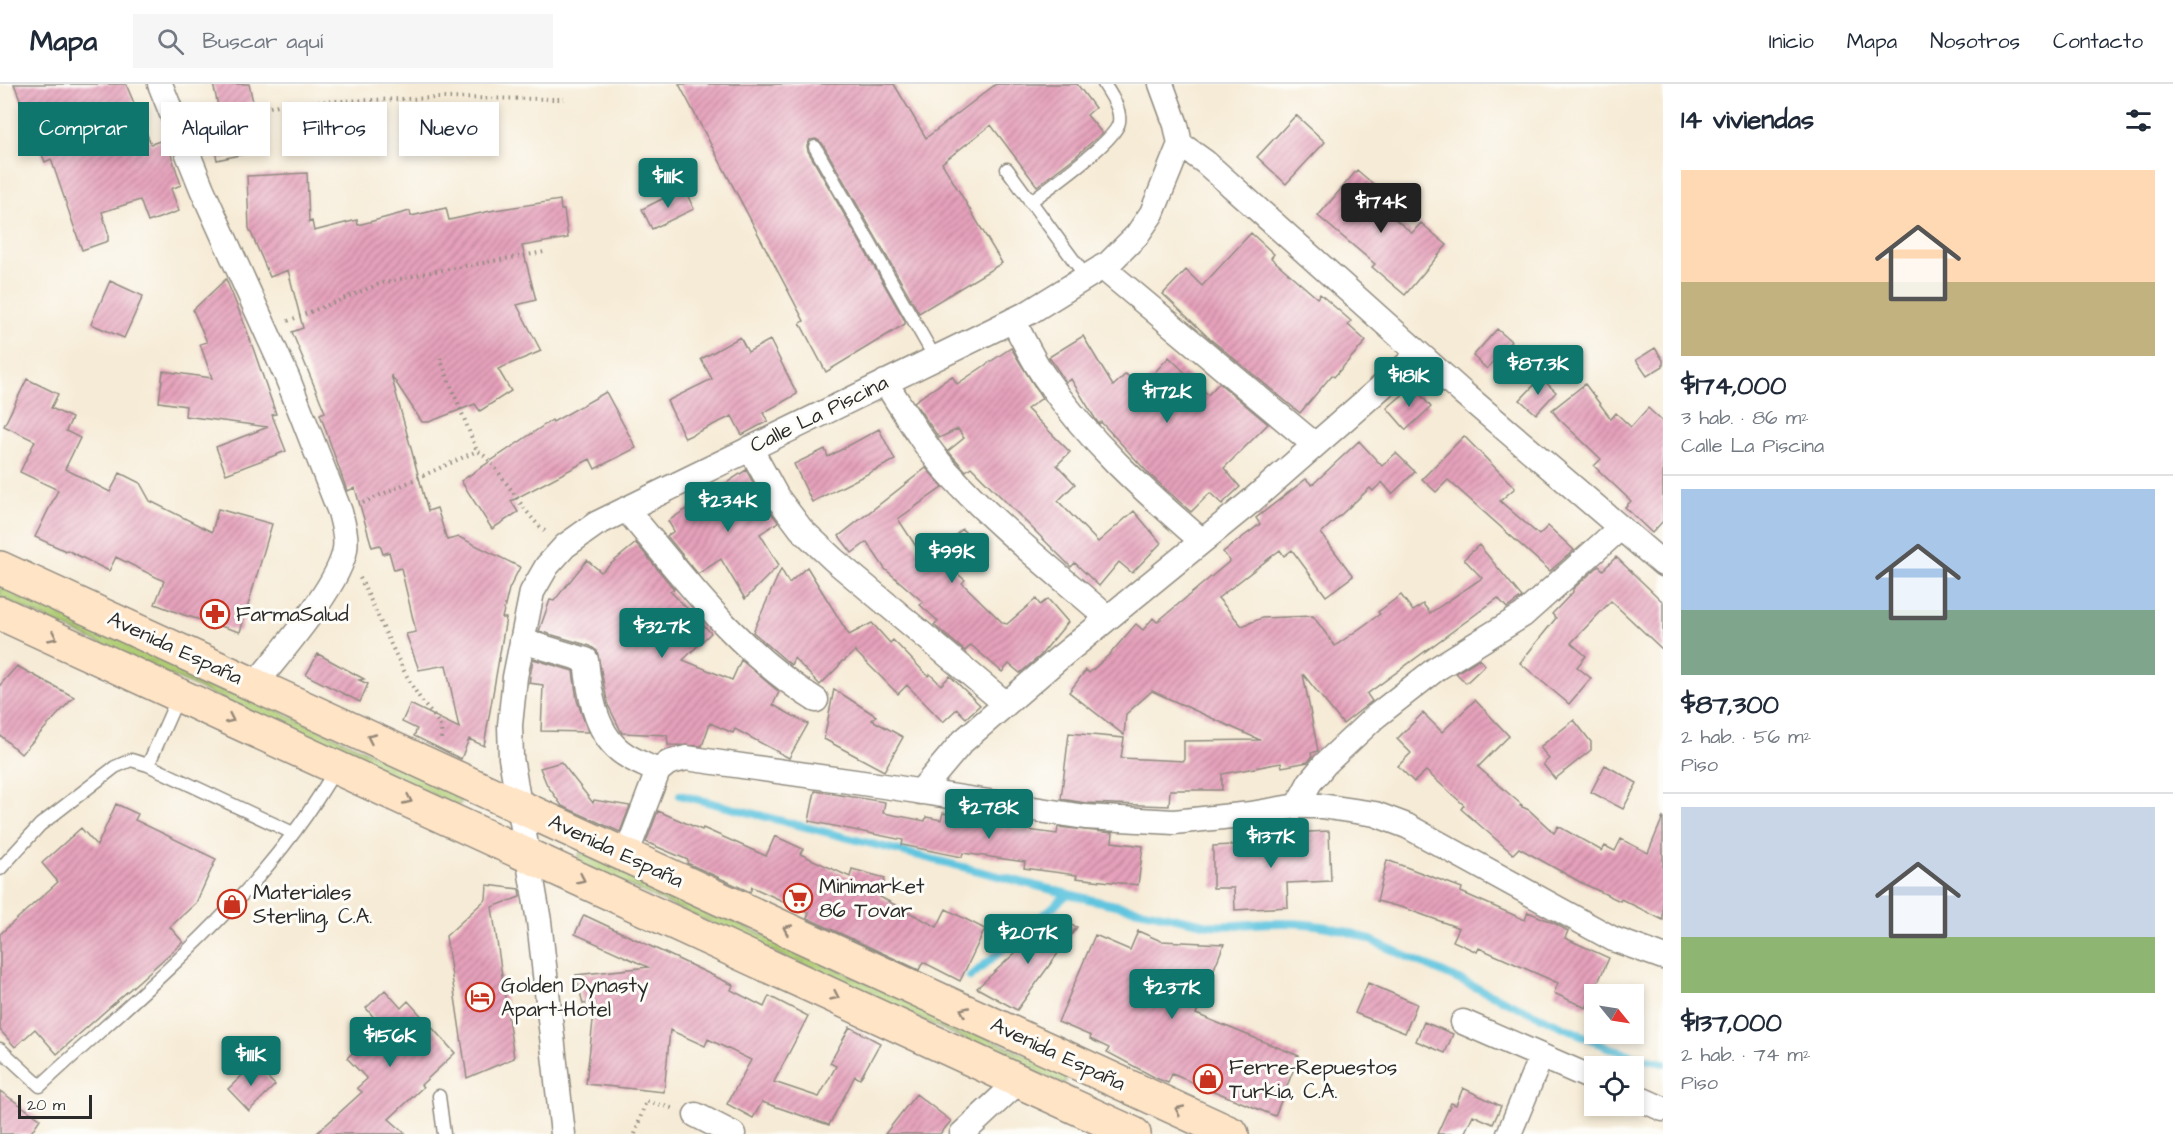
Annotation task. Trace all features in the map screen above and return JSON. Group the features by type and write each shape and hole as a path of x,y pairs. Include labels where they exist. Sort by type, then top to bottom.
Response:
{"main road":[{"name":"Avenida España","path":"0,568 1232,1134"},
{"name":"Avenida España","path":"0,613 1134,1134"},
{"path":"1071,1105 1088,1068"}],"street":[{"path":"160,84 167,102"},
{"path":"1161,84 1176,125 1180,144 1205,162 1419,354 1663,564"},
{"name":"Calle La Piscina","path":"563,1134 539,921 511,758 510,725 522,641 532,592 547,566 566,546 596,524 1013,320 1094,272 1137,235 1152,213 1180,144"},
{"path":"189,156 287,377 340,512 345,535 345,548 338,571 323,595 255,685"},
{"path":"1094,272 1315,445"},
{"path":"1013,320 1042,375 1101,449 1202,541"},
{"path":"920,792 962,742 1202,541 1419,354"},
{"path":"885,382 944,468 1030,551 1108,618"},
{"path":"750,448 777,498 801,529 834,560 1006,704"},
{"path":"626,509 718,618 752,652 792,685 816,700"},
{"path":"1297,806 1310,782 1325,764 1376,716 1436,669 1523,615 1620,528"},
{"path":"522,641 586,660 590,692 597,716 608,736 618,749 630,758 658,771"},
{"path":"626,855 658,771 668,763 686,758 1085,817 1174,822 1297,806 1353,810 1375,814 1407,826 1613,939 1663,957"},
{"path":"1463,1022 1584,1075"},
{"path":"1509,1134 1541,1056"},
{"path":"962,1134 1019,1081"},
{"path":"1644,1100 1663,1109"},
{"path":"696,1115 733,1134"}],"lane":[{"path":"1030,202 1112,136 1118,127 1118,111 1104,84"},
{"path":"815,147 935,358"},
{"path":"1007,169 1030,202 1094,272"},
{"path":"148,765 179,695"},
{"path":"0,869 40,825 115,767 130,760 148,765 293,833"},
{"path":"0,1049 40,1086 215,924 293,833 318,800 337,767"},
{"path":"439,1096 444,1134"}],"path":[{"path":"270,107 307,102 437,98 564,99"},
{"path":"266,331 382,283 544,252"},
{"path":"440,358 477,451 487,457 531,518 566,546"},
{"path":"340,512 477,451"},
{"path":"345,548 405,672 424,704 440,724 441,739 429,765"},
{"path":"635,1134 646,1101 696,1115"}],"green space":[{"path":"0,582 460,794 461,803 457,806 0,598"},
{"path":"583,852 1067,1074 1066,1082 1062,1084 579,863 579,854"}],"building":[{"path":"14,84 126,84 134,102 21,102"},
{"path":"213,84 249,84 253,102 217,102"},
{"path":"679,84 894,84 926,138 996,84 1077,84 1095,108 1087,115 1102,133 1037,186 991,125 942,163 1002,263 919,313 822,143 816,139 810,140 807,146 808,151 905,321 905,324 826,372 800,323 804,321"},
{"path":"1296,115 1325,142 1286,184 1257,157"},
{"path":"149,139 151,144 161,141 161,156 172,156 181,185 171,189 179,211 148,222 140,200 102,212 108,241 82,250 51,159 45,162 43,156 149,156"},
{"path":"216,156 235,156 217,160"},
{"path":"1357,170 1386,195 1378,205 1412,233 1421,223 1447,245 1405,295 1372,267 1375,264 1318,216"},
{"path":"307,173 309,222 312,221 314,231 357,220 358,225 410,211 411,216 446,208 449,220 560,200 561,210 564,210 568,238 522,246 536,300 517,305 541,351 498,369 511,391 480,411 475,404 429,422 422,422 391,375 428,511 437,508 447,540 459,537 520,567 509,589 502,618 506,618 484,746 469,739 461,759 414,736 417,729 402,722 410,704 459,728 446,665 419,670 406,634 416,632 401,568 394,570 389,552 383,554 380,545 372,547 355,488 347,491 320,414 325,412 292,332 303,328 288,270 270,277 249,228 247,176"},
{"path":"684,188 694,209 652,229 642,209"},
{"path":"1251,233 1274,254 1271,258 1317,298 1320,294 1351,321 1348,325 1366,341 1334,377 1332,375 1300,413 1209,338 1163,294 1186,270 1202,286"},
{"path":"226,279 276,414 272,415 286,451 226,474 216,447 268,427 185,416 186,406 159,402 163,371 212,378 200,344 207,342 193,310"},
{"path":"110,281 143,296 124,338 91,324"},
{"path":"1497,329 1511,341 1487,369 1473,356"},
{"path":"1083,336 1113,386 1126,374 1140,388 1169,357 1208,395 1219,383 1268,424 1224,468 1240,487 1222,504 1210,493 1191,512 1150,475 1101,422 1099,424 1071,379 1066,382 1049,357"},
{"path":"740,337 748,352 770,340 797,394 763,413 768,421 742,435 732,416 685,438 667,401 712,379 701,359"},
{"path":"1011,348 1042,398 1027,409 1070,452 1057,465 1075,484 1058,501 1098,542 1134,511 1161,543 1132,573 1119,562 1099,586 1075,563 1071,567 971,467 966,471 948,451 964,438 958,429 939,438 914,402 952,376 957,384"},
{"path":"1655,348 1663,360 1663,366 1647,376 1636,360"},
{"path":"1541,378 1556,392 1536,414 1520,400"},
{"path":"27,379 58,394 51,408 72,418 66,431 80,438 65,469 110,492 120,473 140,483 150,501 212,532 218,509 272,524 240,632 155,604 164,581 116,557 109,571 35,537 58,490 20,472 35,441 4,426"},
{"path":"1585,384 1611,419 1616,413 1631,427 1648,408 1663,422 1663,521 1652,533 1625,507 1631,501 1594,466 1601,459 1552,410"},
{"path":"1413,386 1431,407 1406,430 1387,408"},
{"path":"606,392 636,448 595,469 590,459 511,501 518,512 492,529 461,481 552,420 553,422"},
{"path":"879,429 895,460 812,502 794,464 825,449 828,457"},
{"path":"1464,436 1515,488 1500,501 1539,535 1548,526 1574,550 1550,571 1448,480 1436,492 1422,479"},
{"path":"1359,441 1382,466 1396,453 1415,472 1392,494 1382,482 1373,491 1370,488 1321,533 1353,576 1326,596 1292,550 1284,556 1280,550 1218,598 1242,626 1262,618 1313,616 1335,646 1380,614 1378,612 1401,595 1413,611 1423,604 1430,613 1482,578 1464,559 1479,545 1522,597 1507,608 1498,598 1367,694 1372,701 1343,724 1303,674 1318,751 1311,753 1312,757 1308,762 1282,767 1281,763 1222,774 1222,790 1170,790 1169,806 1086,803 1061,799 1069,733 1124,738 1121,758 1184,761 1184,741 1260,740 1152,691 1126,714 1124,735 1069,692 1086,670 1089,673 1110,654 1136,624 1143,630 1153,618 1157,622 1230,561 1223,552 1260,524 1256,518 1306,479 1312,485"},
{"path":"926,468 943,487 898,519 927,563 962,529 975,542 949,567 965,580 962,583 1003,623 1007,624 1036,599 1040,605 1048,599 1068,622 1040,656 1020,673 1009,664 1002,672 971,645 965,651 934,625 938,621 920,605 923,602 885,569 867,542 852,553 839,536"},
{"path":"746,470 778,522 760,534 779,565 745,599 721,559 698,574 667,536 674,531 668,521"},
{"path":"636,543 674,589 670,591 711,633 683,660 732,680 741,660 779,692 773,705 808,724 789,758 735,729 733,733 710,723 702,746 668,745 667,735 622,733 608,705 597,651 590,646 539,631 550,600 554,601 587,560 601,572"},
{"path":"1616,557 1663,602 1663,650 1611,601 1571,643 1586,656 1577,667 1591,678 1569,704 1520,663 1556,618 1552,614 1573,592 1573,589 1599,566 1603,570"},
{"path":"807,567 849,635 872,623 890,643 893,640 928,676 930,674 941,685 950,676 980,705 966,718 957,709 943,722 907,685 898,694 855,651 842,661 820,685 794,658 791,665 753,632 781,569 789,583"},
{"path":"318,654 364,679 359,680 368,684 360,702 306,675"},
{"path":"533,659 573,671 577,700 588,732 541,731 543,685 529,683"},
{"path":"1479,659 1485,665 1466,683 1456,673"},
{"path":"17,666 74,697 21,754 0,735 0,685"},
{"path":"834,689 876,716 872,720 903,737 884,771 824,739"},
{"path":"1475,700 1509,736 1478,767 1522,805 1520,806 1529,810 1554,833 1558,826 1602,851 1605,846 1615,851 1621,839 1648,853 1663,817 1663,920 1580,882 1519,848 1513,854 1461,809 1464,805 1426,771 1414,782 1398,766 1411,753 1397,739 1423,713 1442,732"},
{"path":"1574,720 1591,742 1591,750 1555,779 1543,764 1549,759 1540,747"},
{"path":"561,762 593,803 594,800 630,806 620,832 562,806 547,785 540,768"},
{"path":"1605,765 1637,783 1623,809 1591,792"},
{"path":"815,791 885,802 883,813 925,821 926,817 941,820 943,813 970,818 969,822 1057,834 1058,827 1113,833 1112,842 1143,846 1138,885 1076,878 1077,875 1024,868 1025,862 963,853 962,857 902,845 903,840 809,821"},
{"path":"116,804 138,814 135,820 216,859 196,903 170,927 183,942 57,1054 35,1029 15,1047 0,1030 0,934 58,882 42,863 81,828 97,846"},
{"path":"658,811 766,856 775,836 803,849 800,854 850,877 852,869 885,878 880,897 937,927 946,909 985,929 960,981 923,962 919,970 807,918 809,913 752,887 750,892 687,863 688,860 646,842"},
{"path":"1329,831 1331,881 1287,883 1288,907 1235,910 1234,888 1213,888 1213,846 1290,842 1290,833"},
{"path":"1387,860 1462,888 1461,892 1525,920 1528,912 1554,923 1568,931 1565,938 1609,958 1597,984 1584,984 1584,1007 1554,993 1558,983 1479,948 1477,952 1453,941 1459,928 1377,901"},
{"name":"Golden Dynasty Apart-Hotel","path":"487,885 519,889 520,897 492,907 514,1058 467,1078 446,936 486,899"},
{"path":"584,915 733,985 731,990 764,1007 769,996 808,1016 774,1082 819,1097 836,1066 830,1063 850,1027 880,1043 860,1079 855,1076 829,1125 762,1102 753,1118 727,1104 751,1060 708,1039 705,1046 670,1030 664,1092 586,1084 595,1003 583,1004 576,975 648,967 575,934"},
{"path":"1053,918 1077,927 1017,1010 977,988"},
{"path":"1138,931 1161,941 1224,944 1196,1014 1299,1056 1275,1116 1172,1074 1168,1083 1156,1078 1107,1052 1109,1048 1090,1039 1091,1036 1058,1022 1095,935 1130,950"},
{"path":"1368,983 1417,1004 1405,1033 1355,1013"},
{"path":"385,990 401,1008 408,1001 455,1053 389,1119 406,1134 316,1134 362,1092 357,1088 367,1079 347,1058 363,1043 358,1037 376,1020 366,1008"},
{"path":"1424,1022 1453,1034 1445,1053 1416,1041"},
{"path":"254,1064 275,1085 249,1111 228,1089"},
{"path":"1463,1088 1501,1106 1493,1124 1473,1115 1464,1134 1437,1134 1451,1103 1456,1105"},
{"path":"0,1091 40,1119 30,1134 0,1134"},
{"path":"916,1094 951,1121 940,1134 885,1134"}],"waterway":[{"path":"680,795 1092,900 1209,925 1294,923 1346,931 1612,1049 1663,1063"},
{"path":"970,977 1068,894"}],"place":[{"name":"FarmaSalud","path":"215,614"},
{"name":"Minimarket 86 Tovar","path":"798,898"},
{"name":"Materiales Sterling, C.A.","path":"232,904"},
{"name":"Golden Dynasty Apart-Hotel","path":"480,997"},
{"name":"Ferre-Repuestos Turkia, C.A.","path":"1208,1079"}]}
